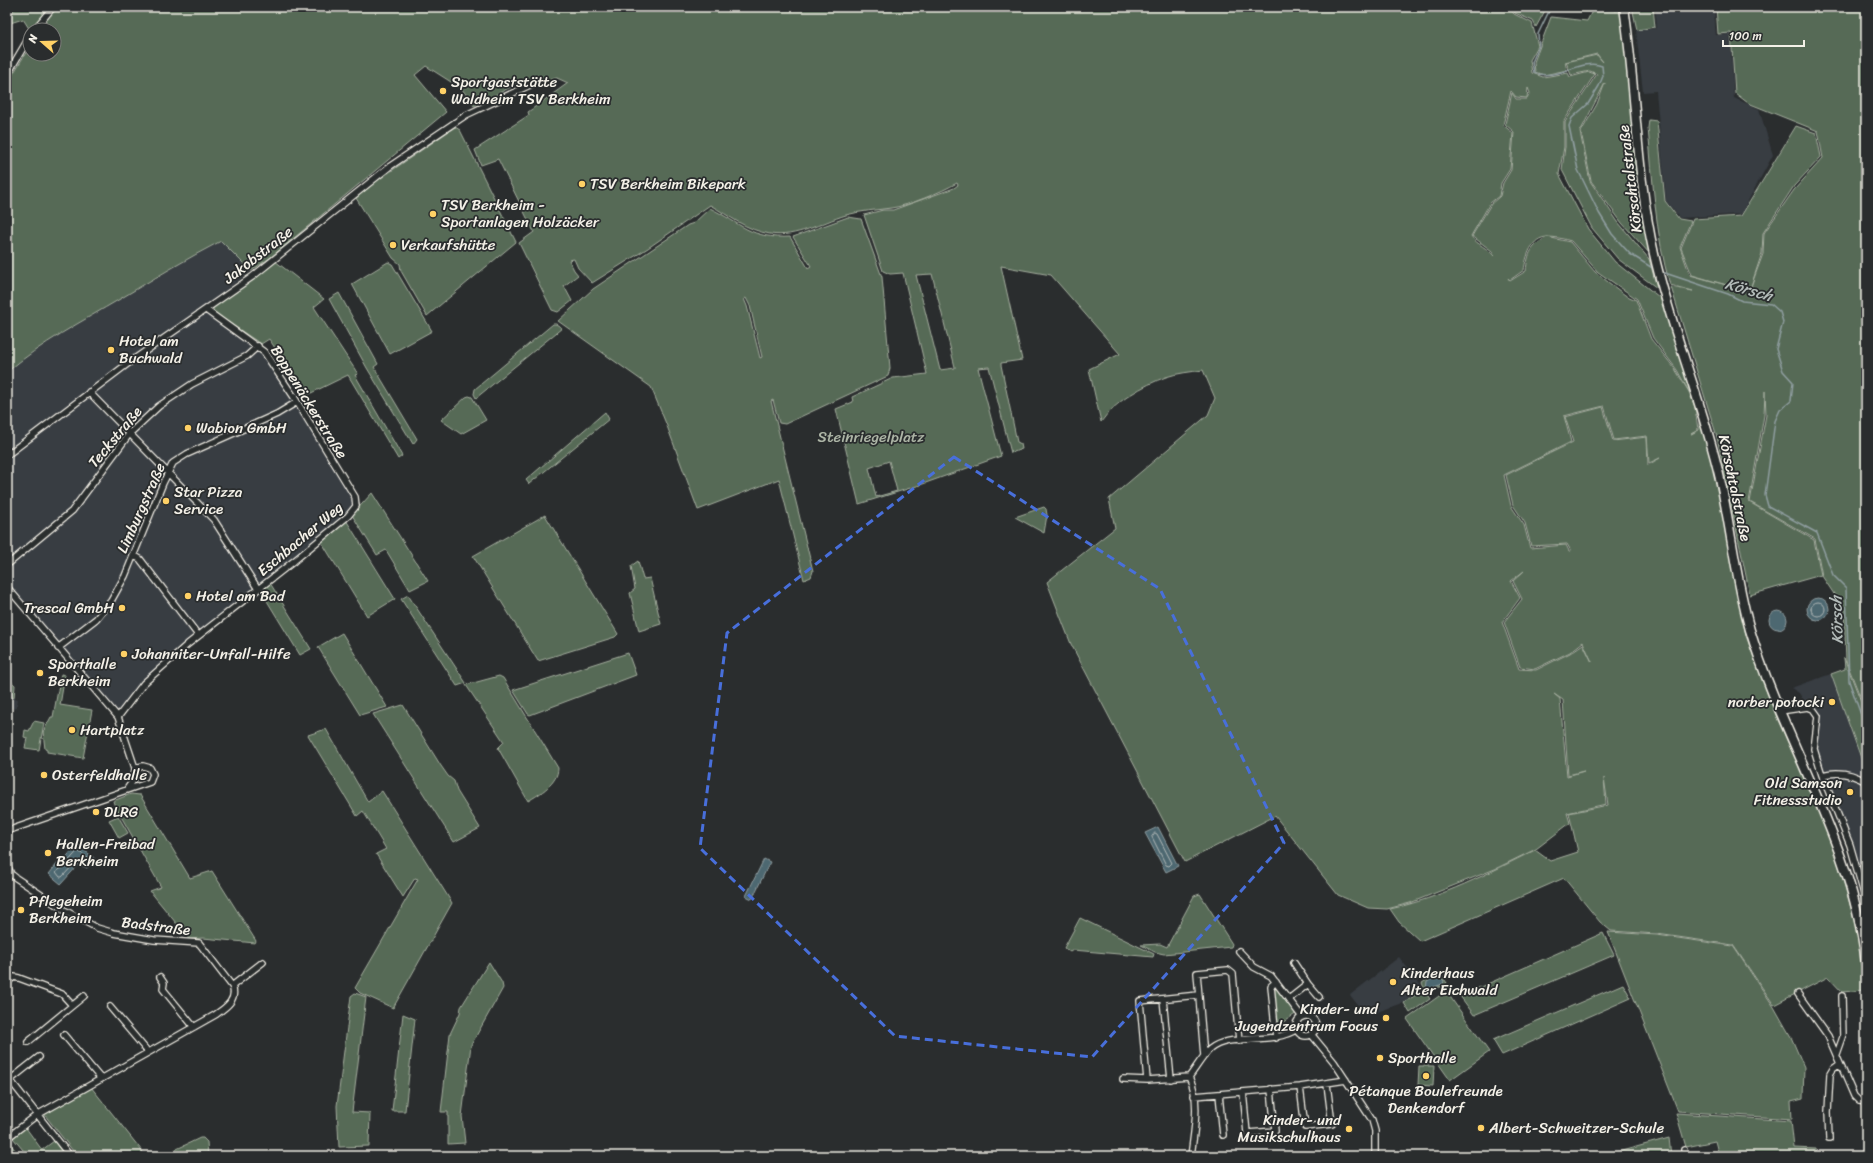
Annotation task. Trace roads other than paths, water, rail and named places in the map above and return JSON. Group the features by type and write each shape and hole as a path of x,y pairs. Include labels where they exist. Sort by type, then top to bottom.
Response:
{"main road":[{"name":"Körschtalstraße","path":"1624,7 1632,61 1644,196 1655,258 1713,451 1750,628 1780,711 1841,857 1859,923 1866,964"}],"street":[{"path":"41,22 53,7"},
{"path":"7,75 22,50"},
{"name":"Jakobstraße","path":"7,455 134,359 206,310 261,269 389,167 466,116 530,85"},
{"name":"Boppenäckerstraße","path":"206,310 258,346 268,356 355,497 356,506"},
{"name":"Teckstraße","path":"7,566 72,511 130,433 159,406 175,395 247,356 258,346"},
{"path":"90,392 214,520 258,589"},
{"name":"Limburgstraße","path":"58,648 101,614 115,594 173,463 187,454 277,414 297,402"},
{"name":"Eschbacher Weg","path":"118,717 144,683 198,635 258,589 348,516 356,506"},
{"path":"133,555 140,559 198,635"},
{"path":"7,587 118,717 135,768 134,779 127,789"},
{"path":"1780,711 1808,707 1818,716 1814,749 1822,775 1850,845 1866,901"},
{"path":"7,831 75,809 127,789 147,784 153,778 153,772 150,768 143,766 135,768"},
{"path":"1822,775 1842,773 1857,776 1866,782"},
{"name":"Badstraße","path":"7,865 11,874 16,878 69,913 97,928 147,939 199,943 232,986"},
{"path":"1239,951 1254,967 1271,976 1302,1017"},
{"path":"7,1138 37,1115 218,1013 233,998 234,992 232,986 263,962"},
{"path":"1294,963 1319,997"},
{"path":"1204,1056 1197,973 1228,970 1233,974 1239,1040"},
{"path":"160,977 164,983 163,989 194,1027"},
{"path":"7,982 12,978 19,978 62,994 72,1005"},
{"path":"1276,982 1271,986 1276,1038"},
{"path":"1289,999 1308,984"},
{"path":"1798,994 1828,1036 1854,1096 1859,1101 1866,1102"},
{"path":"1147,1080 1140,1001 1198,995"},
{"path":"28,1042 84,996"},
{"path":"1837,1054 1843,1037 1842,996"},
{"path":"1163,999 1171,1079"},
{"path":"110,1007 148,1052"},
{"path":"1297,1030 1298,1021 1302,1017 1309,1016 1314,1020 1315,1028 1312,1034"},
{"path":"1123,1079 1171,1079 1189,1076 1210,1049 1222,1043 1239,1040 1276,1038 1285,1036 1297,1030"},
{"path":"1297,1030 1305,1035 1312,1034"},
{"path":"1312,1034 1346,1080 1372,1120 1375,1131 1375,1156"},
{"path":"64,1035 101,1079"},
{"path":"38,1057 9,1078 70,1156"},
{"path":"1829,1138 1828,1112 1830,1074 1833,1069 1840,1064"},
{"path":"1189,1076 1193,1084 1196,1122 1190,1156"},
{"path":"1194,1096 1300,1087 1346,1080"},
{"path":"1300,1087 1305,1127 1332,1124 1326,1084"},
{"path":"1242,1092 1247,1133 1275,1130 1271,1090"},
{"path":"1219,1094 1222,1135"}],"water":[{"path":"1818,598 1826,601 1829,609 1826,617 1818,620 1810,617 1807,609 1810,601"},
{"path":"1778,611 1784,614 1787,620 1784,626 1778,629 1772,626 1769,620 1772,614"},
{"path":"1158,827 1178,866 1166,872 1145,833"},
{"path":"77,844 95,859 87,868 79,864 61,884 49,874 58,863 60,865"},
{"path":"764,859 770,862 752,899 746,896"},
{"path":"1438,975 1444,981 1443,984 1428,989 1426,988 1427,982"}],"waterway":[{"name":"Körsch","path":"1551,7 1538,34 1539,46 1532,62 1534,73 1543,75 1586,65 1594,64 1602,66 1603,76 1599,86 1588,104 1572,118 1569,126 1578,170 1599,213 1612,234 1630,254 1654,269"},
{"name":"Körsch","path":"1662,272 1728,294 1742,301 1771,304 1780,312 1783,322 1776,349 1783,371 1793,382 1791,401 1780,410 1775,421 1765,495 1768,506 1817,533 1833,575 1846,588 1849,681 1866,729"}],"place":[{"name":"Sportgaststätte Waldheim TSV Berkheim","path":"443,91"},
{"name":"TSV Berkheim Bikepark","path":"582,184"},
{"name":"TSV Berkheim - Sportanlagen Holzäcker","path":"433,214"},
{"name":"Verkaufshütte","path":"393,245"},
{"name":"Hotel am Buchwald","path":"111,350"},
{"name":"Wabion GmbH","path":"188,428"},
{"name":"Star Pizza Service","path":"166,501"},
{"name":"Hotel am Bad","path":"188,596"},
{"name":"Trescal GmbH","path":"122,608"},
{"name":"Johanniter-Unfall-Hilfe","path":"124,654"},
{"name":"Sporthalle Berkheim","path":"40,673"},
{"name":"norber potocki","path":"1832,702"},
{"name":"Hartplatz","path":"72,730"},
{"name":"Osterfeldhalle","path":"44,775"},
{"name":"Old Samson Fitnessstudio","path":"1850,792"},
{"name":"DLRG","path":"96,812"},
{"name":"Hallen-Freibad Berkheim","path":"48,853"},
{"name":"Pflegeheim Berkheim","path":"21,910"},
{"name":"Kinderhaus Alter Eichwald","path":"1393,982"},
{"name":"Kinder- und Jugendzentrum Focus","path":"1386,1018"},
{"name":"Sporthalle","path":"1380,1058"},
{"name":"Pétanque Boulefreunde Denkendorf","path":"1426,1076"},
{"name":"Albert-Schweitzer-Schule","path":"1481,1128"},
{"name":"Kinder- und Musikschulhaus","path":"1349,1129"}],"park label":[{"name":"Steinriegelplatz","path":"871,437"}]}
